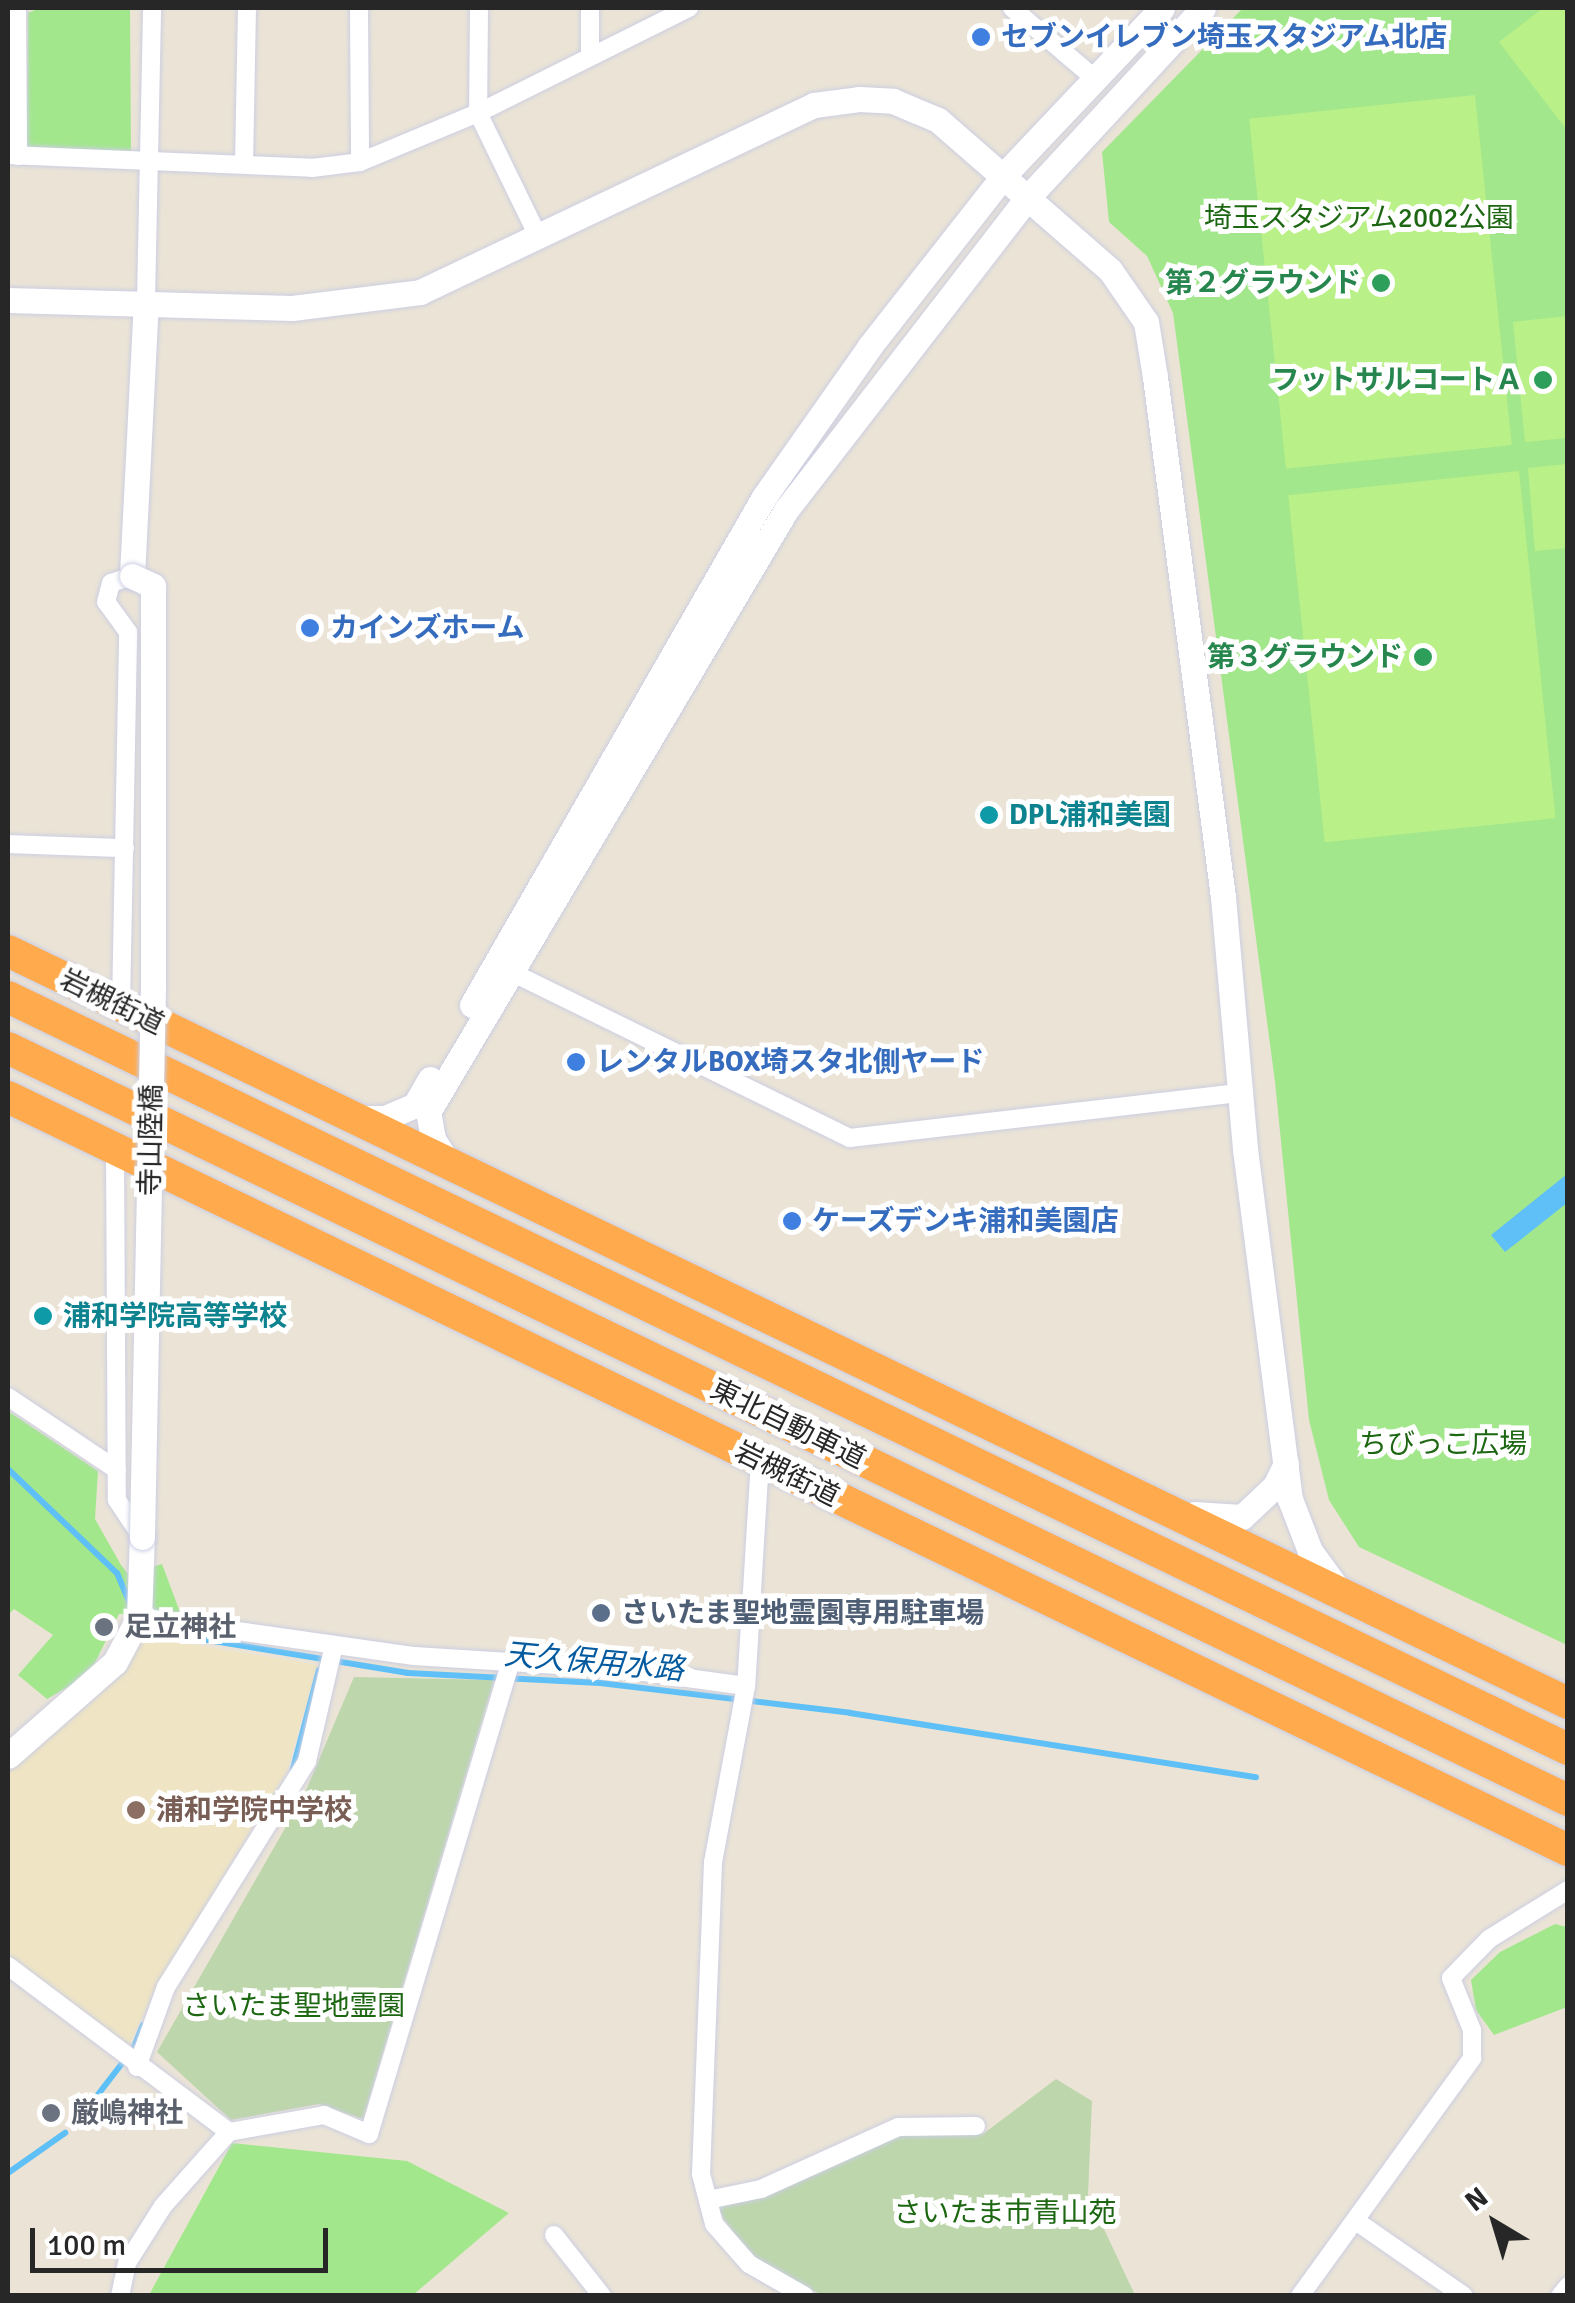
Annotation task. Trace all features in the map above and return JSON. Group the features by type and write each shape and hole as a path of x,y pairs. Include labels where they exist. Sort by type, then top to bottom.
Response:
{"highway":[{"name":"岩槻街道","path":"8,951 452,1169 1568,1702"},
{"name":"東北自動車道","path":"8,998 1568,1749"},
{"name":"東北自動車道","path":"8,1048 1568,1800"},
{"name":"岩槻街道","path":"8,1097 1568,1850"}],"street":[{"path":"17,8 13,156 312,168 360,162 478,113 688,8"},
{"path":"122,1006 128,632 106,602 110,583 132,576 146,300 152,8"},
{"path":"244,164 247,8"},
{"path":"359,8 360,162"},
{"path":"478,8 478,113 539,238"},
{"path":"590,8 590,56"},
{"path":"1012,8 1093,77"},
{"path":"348,1118 384,1118 415,1105 764,496 870,346 1004,175 1162,8"},
{"path":"452,1169 432,1140 428,1112 786,510 1029,196 1203,8"},
{"path":"8,300 146,300 292,308 420,292 814,106 859,98 893,101 938,120 1110,270 1146,322 1223,897 1240,1092 1286,1463 1300,1530 1340,1592"},
{"name":"寺山陸橋","path":"132,576 153,586 154,987 142,1538"},
{"path":"8,844 125,848"},
{"path":"511,972 850,1138 1240,1092"},
{"path":"8,1756 115,1662 139,1617 142,1538 117,1500 116,1148"},
{"path":"8,1397 117,1470"},
{"path":"760,1460 746,1686 709,1913 701,2174 714,2224 749,2264 805,2296"},
{"path":"1168,1508 1224,1520 1242,1517 1276,1486 1286,1463"},
{"path":"139,1617 334,1645 746,1686"},
{"path":"137,2067 166,1987 307,1761 334,1645"},
{"path":"120,2296 127,2263 163,2206 228,2132 324,2116 370,2134 512,1662"},
{"path":"1300,2296 1472,2058 1472,2030 1450,1978 1489,1938 1568,1890"},
{"path":"8,1966 228,2132"},
{"path":"708,2200 761,2189 898,2127 976,2126"},
{"path":"1356,2221 1464,2296"},
{"path":"554,2235 602,2296"},
{"path":"1560,2296 1568,2286"}],"shaded area":[{"name":"浦和学院中学校","path":"141,1636 317,1665 287,1770 157,1985 127,2048 8,1954 8,1770 35,1739 89,1705 128,1662"}],"green space":[{"path":"40,8 130,8 131,154 27,147 28,13"},
{"name":"埼玉スタジアム2002公園","path":"1243,8 1567,8 1567,1645 1359,1547 1329,1500 1309,1420 1275,1082 1173,313 1147,256 1109,222 1102,152"},
{"path":"1543,8 1567,8 1567,130 1499,42"},
{"name":"第２グラウンド","path":"1475,95 1512,445 1286,469 1249,119"},
{"name":"フットサルコートＡ","path":"1567,316 1567,438 1525,442 1513,322"},
{"path":"1567,464 1567,548 1535,551 1528,468"},
{"name":"第３グラウンド","path":"1519,471 1555,818 1325,842 1288,495"},
{"path":"8,1411 98,1471 95,1519 121,1565 128,1574 162,1564 180,1612 119,1614 89,1675 47,1699 18,1675 53,1635 14,1609 8,1615"},
{"name":"さいたま聖地霊園","path":"354,1677 494,1680 363,2119 319,2104 231,2120 157,2052 304,1795"},
{"path":"1555,1924 1567,1927 1567,2007 1494,2035 1476,2010 1471,1980 1500,1952"},
{"name":"さいたま市青山苑","path":"1056,2079 1092,2101 1088,2195 1135,2295 822,2295 751,2258 718,2210 724,2201 899,2133 983,2134"},
{"path":"232,2143 407,2161 509,2213 413,2295 149,2295"}],"water":[{"path":"1567,1174 1567,1203 1505,1252 1491,1235"}],"waterway":[{"name":"天久保用水路","path":"8,1469 117,1573 130,1603"},
{"name":"天久保用水路","path":"140,1629 408,1673 600,1683 850,1713 1256,1777"},
{"path":"293,1769 319,1670"},
{"path":"132,2052 143,2025"},
{"path":"76,2123 124,2061"},
{"path":"8,2173 65,2133"}],"place":[{"name":"セブンイレブン埼玉スタジアム北店","path":"981,37"},
{"name":"第２グラウンド","path":"1381,283"},
{"name":"フットサルコートＡ","path":"1543,380"},
{"name":"カインズホーム","path":"310,628"},
{"name":"第３グラウンド","path":"1423,657"},
{"name":"DPL浦和美園","path":"989,815"},
{"name":"レンタルBOX埼スタ北側ヤード","path":"576,1062"},
{"name":"ケーズデンキ浦和美園店","path":"792,1221"},
{"name":"浦和学院高等学校","path":"43,1316"},
{"name":"さいたま聖地霊園専用駐車場","path":"601,1613"},
{"name":"足立神社","path":"104,1627"},
{"name":"浦和学院中学校","path":"136,1810"},
{"name":"厳嶋神社","path":"51,2113"}],"park label":[{"name":"ちびっこ広場","path":"1443,1444"}]}
